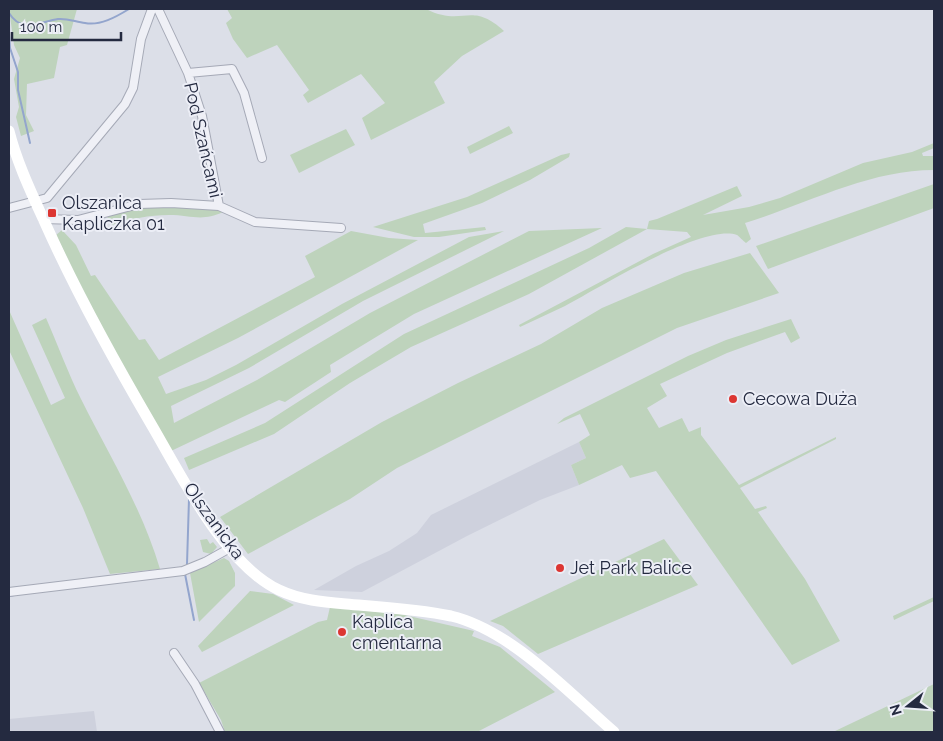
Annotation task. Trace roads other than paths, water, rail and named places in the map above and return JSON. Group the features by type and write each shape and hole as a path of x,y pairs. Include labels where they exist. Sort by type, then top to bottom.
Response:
{"street":[{"path":"9,208 35,203 47,198 125,104 133,88 141,39 152,9"},
{"name":"Pod Szańcami","path":"158,9 188,73 202,116 219,206"},
{"name":"Pod Szańcami","path":"188,73 232,69 244,93 262,158"},
{"name":"Olszanicka","path":"9,131 35,203 100,336 191,492 230,548 261,579 290,595 319,601 436,614 484,627 524,653 614,732"},
{"path":"43,219 78,220 139,204 172,203 219,206 255,222 342,228"},
{"path":"9,592 183,571 206,562 230,548"},
{"path":"174,653 195,684 220,732"}],"waterway":[{"path":"9,13 19,23 25,25 61,19 91,24 108,20 129,9"},
{"path":"9,33 10,48 18,72 18,90 30,143"},
{"path":"187,564 189,499"},
{"path":"185,574 194,620"},
{"path":"9,596 14,595"}],"place":[{"name":"Olszanica Kapliczka 01","path":"52,213"},
{"name":"Cecowa Duża","path":"733,399"},
{"name":"Jet Park Balice","path":"560,568"},
{"name":"Kaplica cmentarna","path":"342,632"}]}
